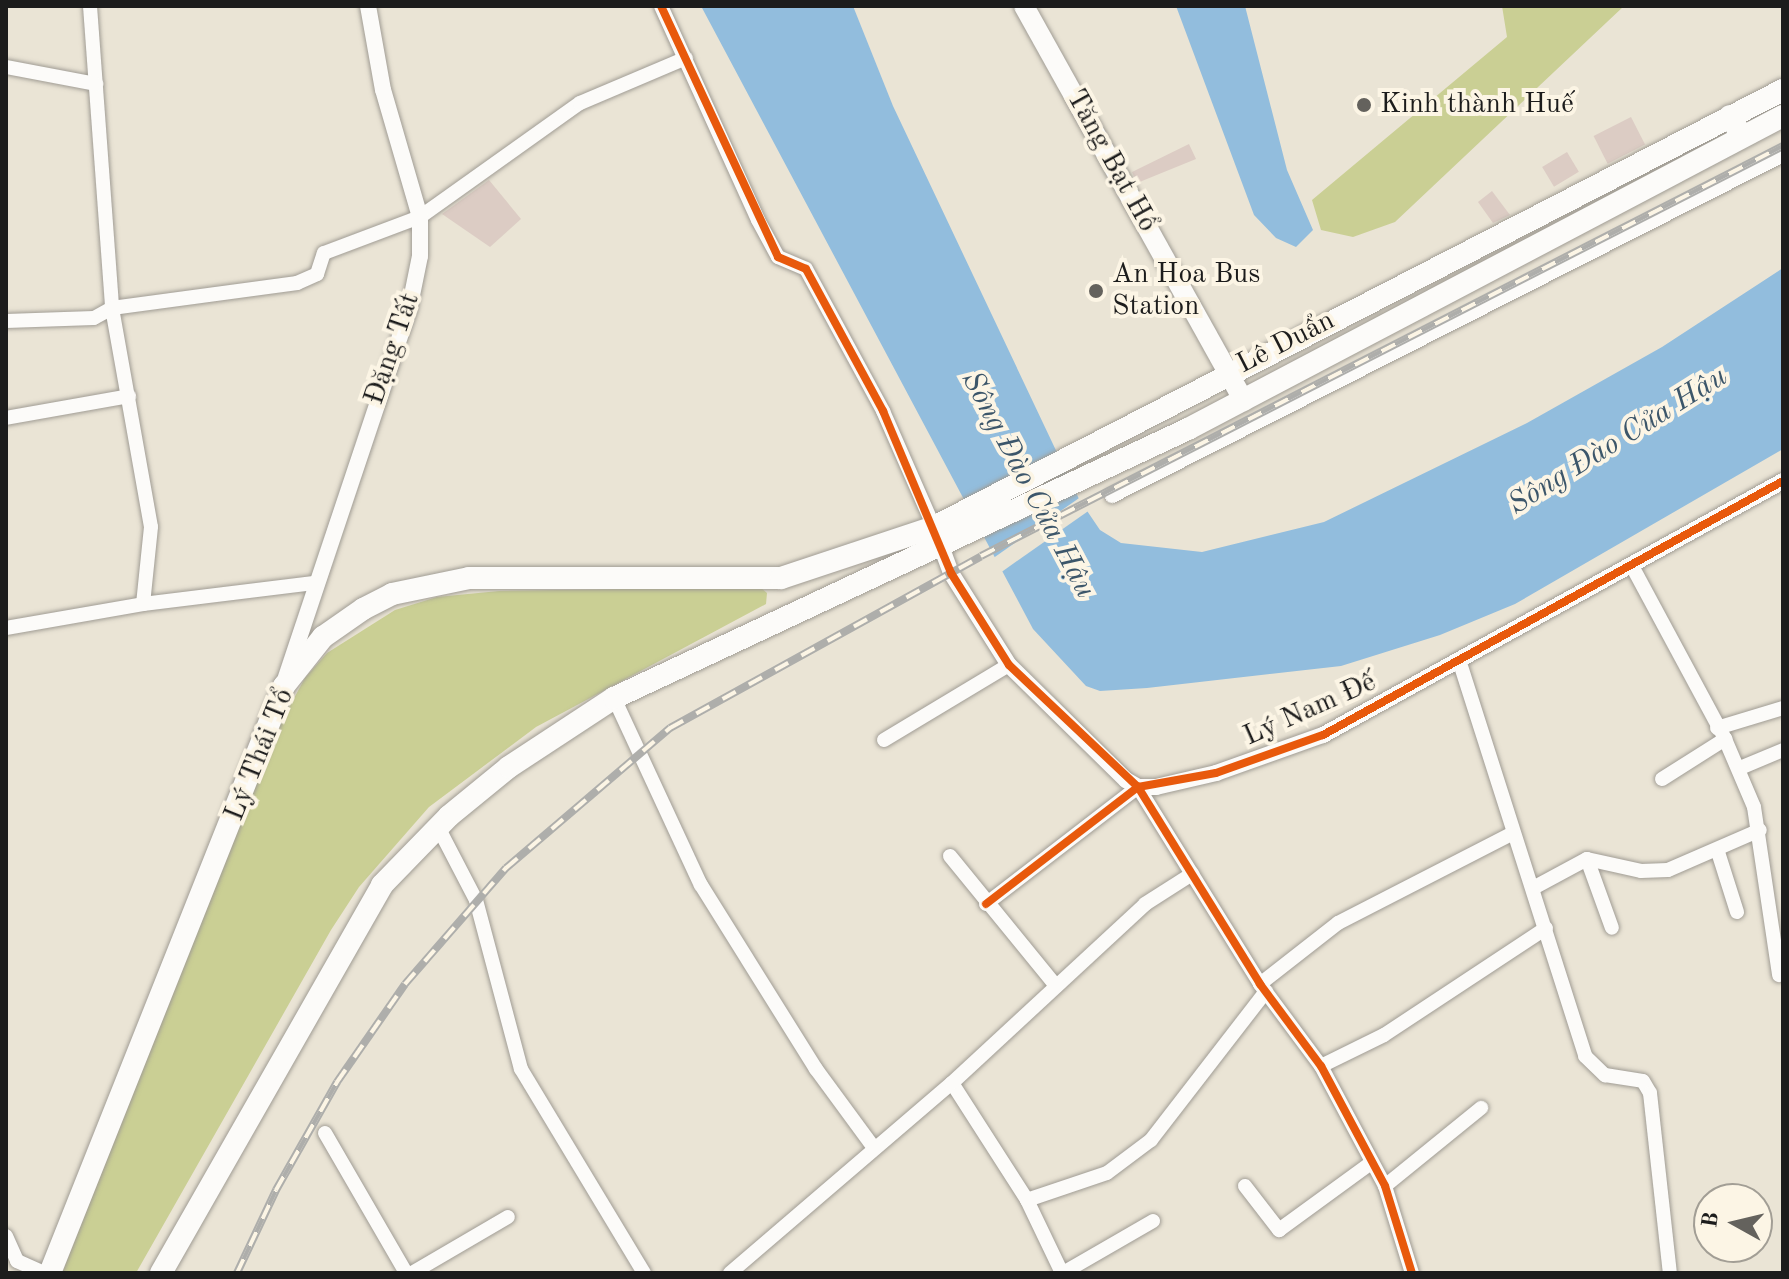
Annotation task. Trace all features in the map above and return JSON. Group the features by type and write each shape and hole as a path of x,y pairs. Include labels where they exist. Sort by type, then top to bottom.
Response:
{"main road":[{"name":"Tăng Bạt Hổ","path":"1024,6 1244,401"},
{"name":"Lê Duẩn","path":"781,578 942,535 1091,475 1244,401 1736,126 1783,90"},
{"name":"Lê Duẩn","path":"789,612 942,535 1082,451 1228,372 1736,126 1783,116"},
{"name":"Lý Thái Tổ","path":"50,1273 284,686 323,637 363,609 427,584 469,578 781,578"},
{"path":"161,1273 382,885 438,827 509,767 614,698 789,612 781,578"}],"street":[{"path":"90,6 112,308 151,527 143,604"},
{"name":"Đặng Tất","path":"284,686 314,583 409,310 420,256 420,217 383,90 368,6"},
{"path":"661,6 758,220 778,257 806,269 883,411 1009,665 1138,787 1263,987 1321,1066 1385,1186 1412,1273"},
{"path":"6,321 94,318 112,308 297,283 317,274 324,253 420,217 580,103 686,58"},
{"path":"6,67 96,84"},
{"path":"1112,496 1783,155"},
{"path":"6,418 129,396"},
{"name":"Lý Nam Đế","path":"1138,787 1216,773 1286,749 1459,660 1510,628 1632,566 1783,481"},
{"path":"1632,566 1740,768 1760,830 1779,975"},
{"path":"6,628 143,604 314,583"},
{"path":"1459,660 1513,833 1535,887 1585,1056 1605,1075 1643,1081 1650,1093 1670,1273"},
{"path":"884,740 1009,665"},
{"path":"614,698 701,885 816,1069 874,1148"},
{"path":"1662,779 1721,734 1783,708"},
{"path":"1740,768 1783,750"},
{"path":"986,904 1138,787"},
{"path":"438,827 476,900 521,1069 644,1273"},
{"path":"1535,887 1587,859 1641,871 1668,870 1718,852 1760,830"},
{"path":"1027,1200 1107,1173 1151,1140 1263,987 1338,923 1513,833"},
{"path":"1718,852 1737,912"},
{"path":"950,856 986,904 1056,986"},
{"path":"1587,859 1612,928"},
{"path":"737,1271 874,1148 952,1083 1145,904 1192,874"},
{"path":"1321,1066 1384,1035 1546,928"},
{"path":"952,1083 1027,1200 1062,1273 1153,1221"},
{"path":"1385,1186 1481,1108"},
{"path":"325,1133 409,1273 508,1217"},
{"path":"1245,1186 1279,1230 1371,1163"},
{"path":"6,1236 17,1261 44,1273"}],"green space":[{"path":"1502,6 1624,6 1395,222 1353,237 1321,230 1312,200 1507,37"},
{"path":"760,587 767,593 766,604 536,727 429,807 359,887 331,930 136,1273 62,1273 276,731 305,678 327,653 395,610 437,597 499,591"}],"water":[{"name":"Sông Đào Cửa Hậu","path":"701,6 853,6 893,106 1079,499 1100,530 1121,543 1202,552 1324,522 1527,423 1662,347 1783,268 1783,449 1515,604 1440,635 1341,666 1147,688 1100,691 1086,686 1033,629"},
{"path":"1176,6 1245,6 1287,170 1313,230 1296,247 1276,238 1254,215"}],"pier":[{"path":"1082,496 1091,509 1002,572 993,559"}],"building":[{"path":"1631,117 1645,145 1608,164 1594,136"},
{"path":"1189,144 1196,159 1137,183 1132,172"},
{"path":"1567,152 1579,172 1554,187 1542,167"},
{"path":"489,180 521,219 490,247 442,214"},
{"path":"1492,191 1510,215 1493,223 1478,202"}],"railway":[{"path":"237,1273 276,1190 337,1082 405,984 506,868 670,728 981,556 1783,146"}],"cycle path":[{"path":"661,6 778,257 806,269 883,411 951,573 1009,665 1138,787 1216,773 1323,735 1783,481"},
{"path":"986,904 1138,787 1260,984 1321,1066 1385,1186 1412,1273"}],"place":[{"name":"Kinh thành Huế","path":"1364,105"},
{"name":"An Hoa Bus Station","path":"1096,291"}]}
